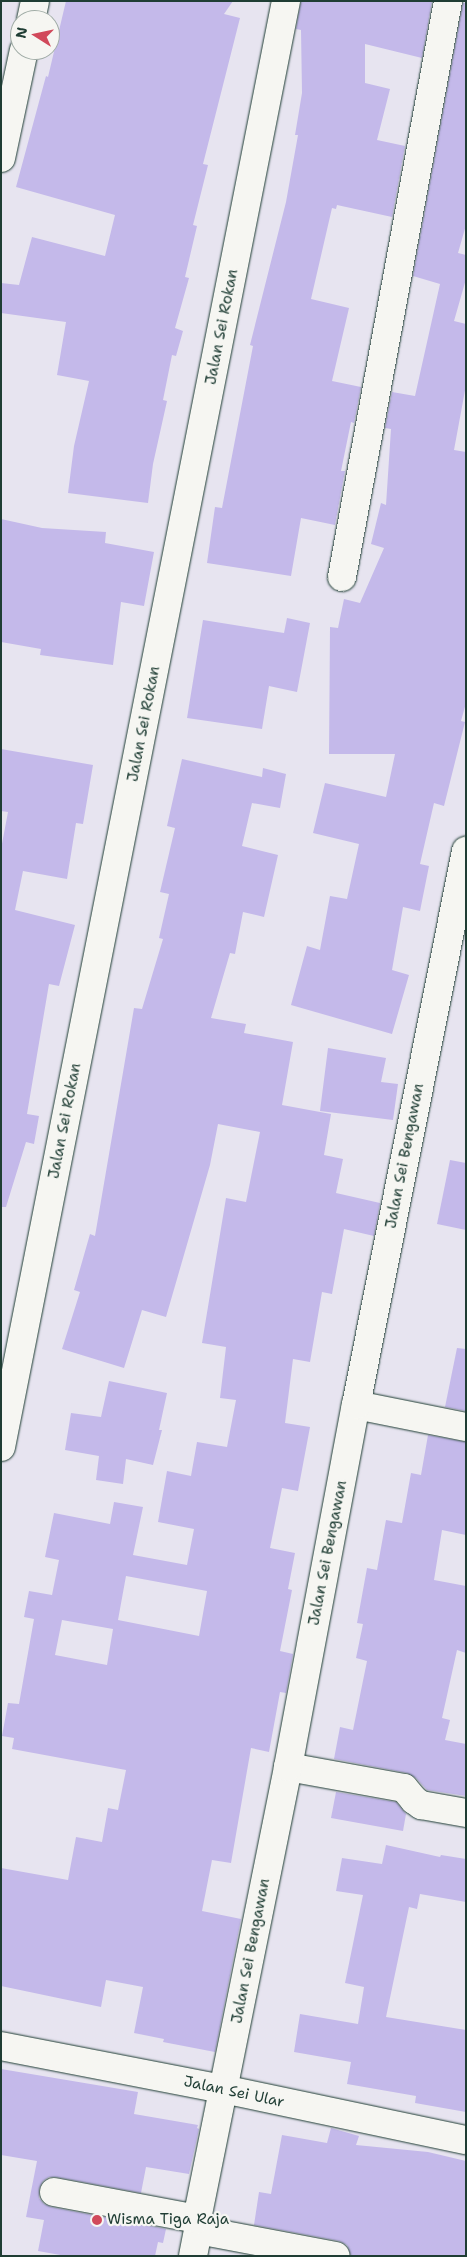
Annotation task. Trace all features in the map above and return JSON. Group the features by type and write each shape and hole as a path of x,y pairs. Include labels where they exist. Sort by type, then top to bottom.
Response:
{"street":[{"name":"Jalan Sei Rokan","path":"1,1447 286,1"},
{"path":"342,577 448,1"},
{"path":"1,158 22,60"},
{"name":"Jalan Sei Bengawan","path":"196,2235 223,2089 288,1767 356,1405 466,851"},
{"path":"356,1405 466,1427"},
{"path":"288,1767 404,1788 414,1800 421,1804 466,1813"},
{"name":"Jalan Sei Ular","path":"1,2046 223,2089 466,2140"},
{"path":"54,2192 196,2235 336,2256"}],"building":[{"path":"66,1 233,1 224,14 240,18 203,164 208,165 193,225 197,226 185,277 189,278 175,328 183,331 176,356 172,355 163,400 167,401 153,464 148,503 68,493 74,446 89,381 57,375 66,322 1,313 1,283 19,285 32,237 105,256 115,215 16,187 46,76 48,77 52,60 60,60 60,26"},
{"path":"301,1 432,1 422,58 365,44 365,83 390,89 377,140 405,146 392,217 337,205 336,209 332,208 311,299 349,308 332,381 361,387 354,423 351,422 341,471 345,471 335,525 301,518 291,576 207,563 215,507 222,508 253,346 250,345 286,202 298,135 295,135 302,93 301,30 296,29"},
{"path":"463,3 466,3 466,225 458,253 466,255 466,279 454,321 466,324 466,385 454,450 466,452 466,703 461,721 465,722 444,806 434,803 420,864 429,866 420,911 403,907 392,970 409,975 392,1034 291,1005 307,946 320,950 330,896 347,899 359,844 313,833 325,783 386,797 395,754 329,754 330,627 338,628 344,599 360,603 384,548 371,544 381,503 386,505 391,429 385,428 392,392 415,396 440,284 413,276"},
{"path":"1,519 42,528 106,532 105,543 154,552 144,606 121,602 113,665 40,655 41,649 1,642"},
{"path":"287,618 310,623 297,692 269,686 262,729 187,718 203,620 284,633"},
{"path":"1,749 93,765 83,824 76,823 67,879 23,871 15,910 75,925 59,986 49,984 27,1114 39,1116 34,1144 26,1142 6,1207 1,1207 1,849 8,812 1,811"},
{"path":"182,759 262,777 263,768 286,774 280,808 252,803 242,846 278,855 264,917 243,912 235,954 230,953 211,1018 246,1024 244,1033 293,1042 282,1105 331,1114 324,1155 343,1159 336,1193 380,1203 374,1236 344,1229 332,1294 322,1292 310,1362 293,1359 285,1423 310,1427 298,1491 282,1488 270,1548 295,1553 288,1589 292,1590 280,1651 293,1654 286,1693 280,1692 269,1752 251,1748 231,1863 212,1860 202,1911 241,1919 215,2052 163,2042 164,2039 134,2033 143,1987 106,1980 101,2007 1,1986 1,1868 68,1880 76,1837 102,1842 108,1808 118,1810 126,1770 12,1749 14,1738 2,1736 8,1703 19,1704 34,1619 24,1617 29,1591 52,1595 59,1560 45,1557 54,1513 110,1524 114,1502 143,1507 133,1555 187,1565 194,1529 158,1522 167,1471 191,1476 197,1442 227,1447 236,1400 220,1398 226,1347 202,1343 226,1198 246,1202 260,1132 218,1124 210,1165 166,1317 142,1310 124,1368 62,1349 80,1292 74,1290 90,1234 95,1236 134,1008 142,1009 163,939 159,938 169,894 160,892 175,828 167,826","holes":["126,1576 207,1591 199,1636 118,1620","62,1620 113,1629 107,1665 55,1655"]},
{"path":"328,1048 386,1058 381,1082 398,1084 393,1120 320,1111"},
{"path":"450,1160 466,1163 466,1230 437,1224"},
{"path":"457,1348 466,1349 466,1411 445,1407"},
{"path":"109,1381 167,1393 159,1430 162,1430 153,1465 126,1459 123,1484 96,1480 99,1456 65,1450 71,1413 101,1417"},
{"path":"428,1435 466,1442 466,1535 442,1530 434,1580 466,1586 466,1653 457,1650 442,1718 450,1720 445,1740 466,1744 466,1796 427,1790 416,1778 407,1773 334,1759 340,1727 353,1730 367,1661 356,1658 363,1624 357,1623 367,1568 377,1570 386,1520 402,1523 411,1473 421,1475"},
{"path":"336,1792 396,1802 406,1814 403,1831 331,1818"},
{"path":"386,1845 440,1857 441,1855 466,1859 466,1902 420,1894 417,1909 409,1907 386,2017 466,2030 466,2112 415,2103 416,2096 347,2084 351,2062 294,2052 300,2014 358,2024 364,1987 345,1983 363,1895 336,1891 342,1858 382,1864"},
{"path":"1,2069 138,2092 134,2114 198,2125 197,2128 199,2129 189,2174 146,2167 141,2193 56,2177 49,2177 43,2181 39,2189 39,2198 44,2204 51,2207 166,2229 163,2243 158,2242 155,2256 66,2256 38,2251 44,2220 26,2217 37,2161 1,2155"},
{"path":"331,2128 359,2136 356,2145 428,2152 466,2161 466,2256 351,2256 347,2245 339,2241 254,2225 259,2192 271,2194 282,2135 327,2143"}],"place":[{"name":"Wisma Tiga Raja","path":"97,2220"}]}
